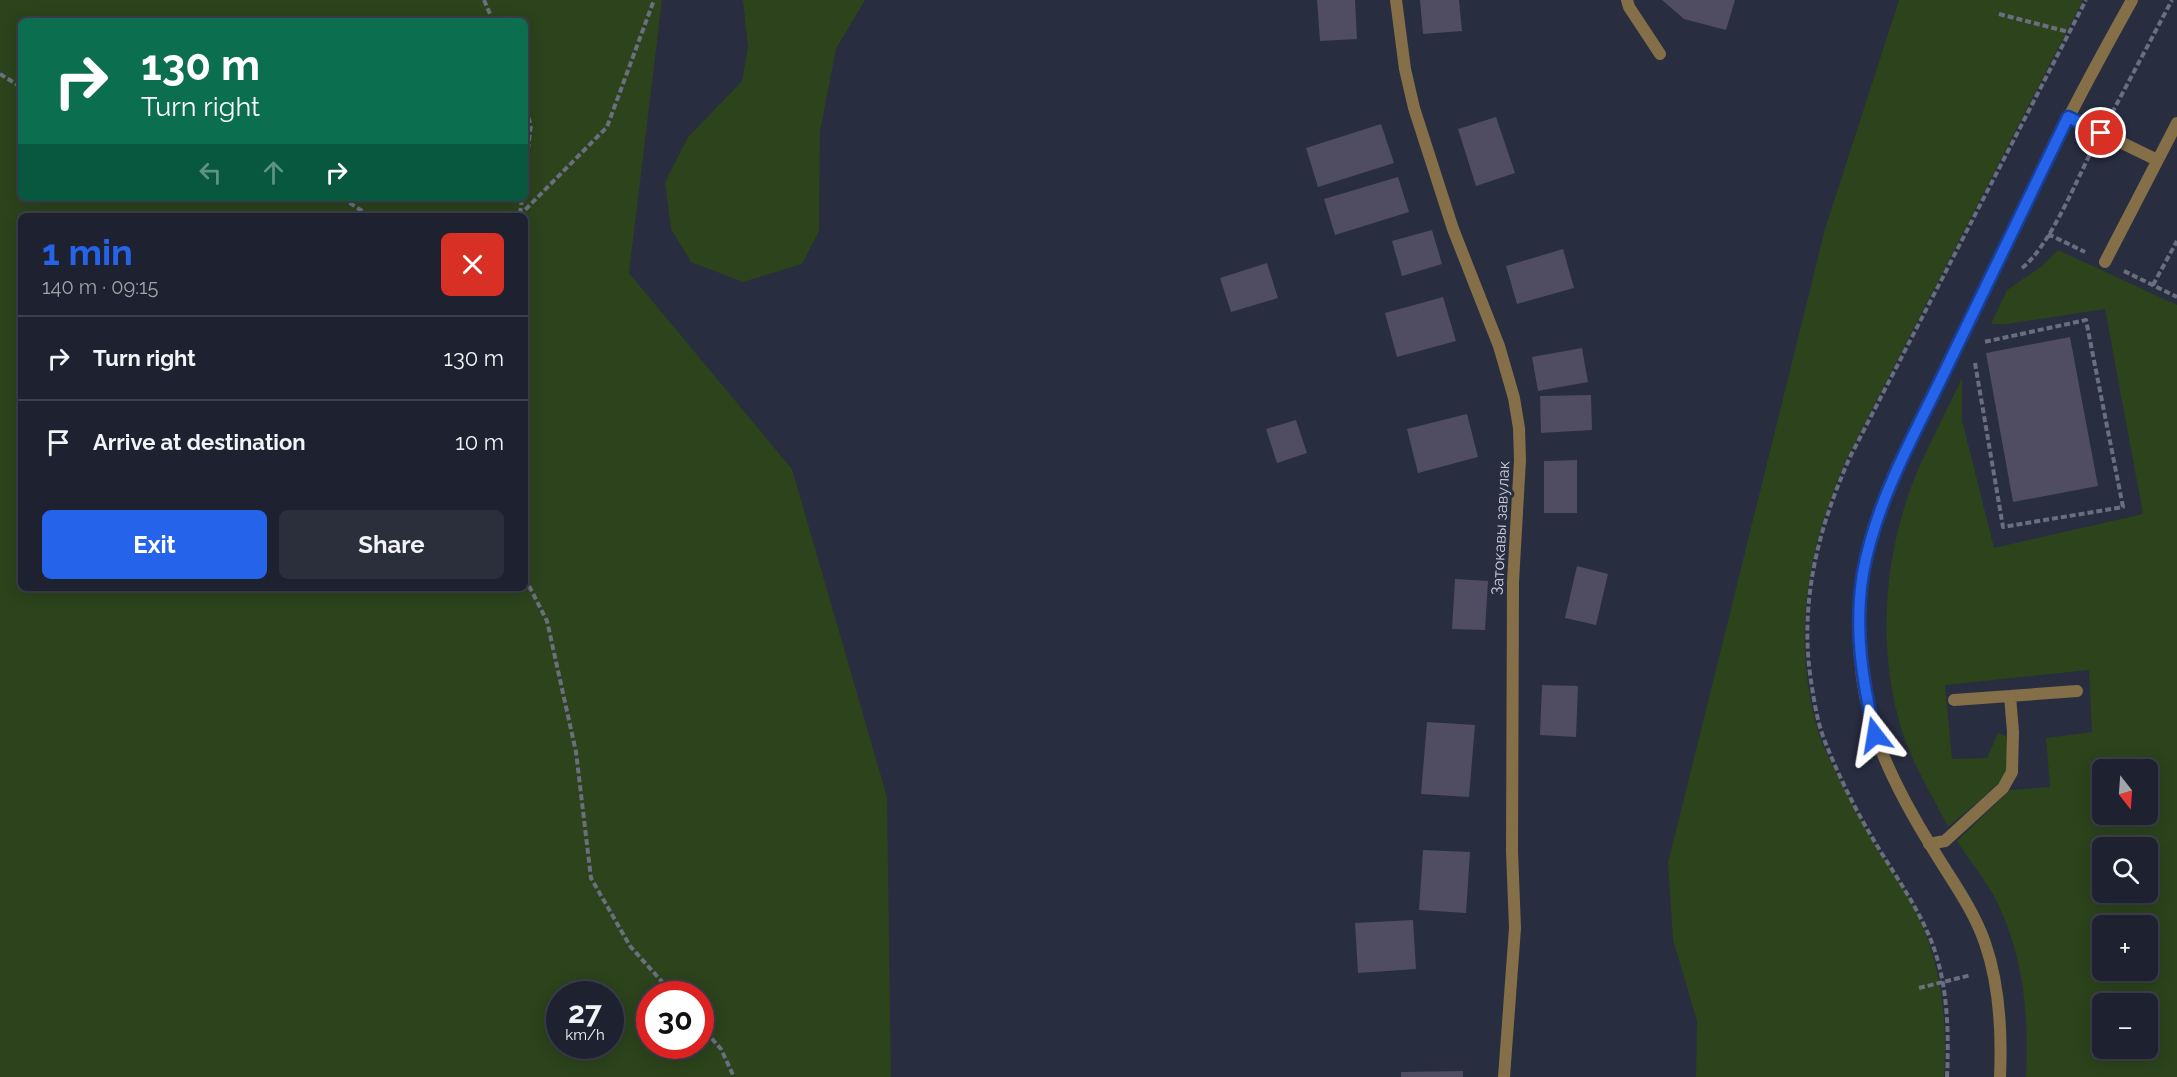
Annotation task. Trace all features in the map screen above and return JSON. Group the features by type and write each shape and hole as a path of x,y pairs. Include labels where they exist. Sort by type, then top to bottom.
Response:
{"street":[{"name":"Затокавы завулак","path":"1396,0 1405,69 1414,108 1452,229 1499,346 1514,398 1519,428 1520,460 1513,582 1512,851 1515,928 1504,1077"},
{"path":"1627,0 1629,7 1660,54"},
{"path":"2000,1077 2000,1020 1985,943 1970,908 1929,844 1887,764 1875,735 1860,654 1859,614 1863,573 1885,494 1966,342 2068,117 2132,0"},
{"path":"2068,117 2157,160"},
{"path":"2105,262 2177,123"},
{"path":"1954,700 2077,691"},
{"path":"1929,844 1945,841 2003,788 2012,772 2010,696"}],"path":[{"path":"484,0 492,18"},
{"path":"521,213 607,127 654,0"},
{"path":"1947,1077 1947,1021 1943,982 1932,944 1917,909 1876,844 1822,736 1807,654 1807,615 1811,574 1833,495 1850,457 2086,0"},
{"path":"2017,272 2033,260 2048,234 2172,0"},
{"path":"1999,14 2069,32"},
{"path":"0,74 18,85"},
{"path":"528,117 531,125 528,149"},
{"path":"347,201 365,213"},
{"path":"2153,285 2177,241"},
{"path":"2086,320 2123,507 2003,527 1966,342 2086,320"},
{"path":"528,584 547,621 576,752 591,878 630,946 661,981"},
{"path":"1919,987 1992,970"},
{"path":"714,1041 721,1049 734,1077"}],"green space":[{"path":"0,0 662,0 629,273 792,469 887,797 891,1077 0,1077"},
{"path":"743,0 865,0 836,49 820,131 819,231 802,264 743,282 691,262 671,229 665,182 688,137 742,81 748,47"},
{"path":"1899,0 2083,0 1848,456 1823,523 1808,592 1805,627 1806,663 1810,698 1819,734 1830,761 1868,832 1909,896 1925,932 1937,973 1944,1014 1944,1077 1696,1077 1697,1021 1673,940 1668,863 1825,229"},
{"path":"2058,250 2177,305 2177,1077 2026,1077 2027,1033 2023,989 2014,946 1994,896 1957,841 2010,790 2050,787 2046,738 2092,732 2089,670 1945,685 1952,759 1987,758 1998,733 2006,736 2008,758 2007,770 1998,784 1948,827 1910,753 1894,698 1889,668 1887,608 1894,549 1915,476 1962,378 1962,420 1994,548 2143,514 2105,309 2007,324 1991,324 2007,290 2042,266"}],"building":[{"path":"1317,0 1355,0 1357,39 1320,41"},
{"path":"1420,0 1459,0 1462,31 1423,34"},
{"path":"1662,0 1735,0 1726,30 1684,19"},
{"path":"1496,117 1515,173 1476,186 1458,129"},
{"path":"1381,124 1394,163 1318,187 1306,148"},
{"path":"1398,177 1409,212 1335,235 1324,199"},
{"path":"1432,230 1442,264 1402,276 1392,241"},
{"path":"1563,249 1574,288 1517,304 1506,266"},
{"path":"1267,263 1278,298 1231,312 1220,278"},
{"path":"1443,297 1456,341 1397,357 1385,313"},
{"path":"2070,337 2098,486 2013,502 1986,353"},
{"path":"1582,348 1588,382 1538,391 1532,357"},
{"path":"1591,395 1592,430 1541,433 1540,396"},
{"path":"1467,414 1478,457 1418,473 1407,429"},
{"path":"1296,420 1307,453 1277,463 1266,429"},
{"path":"1577,460 1577,513 1544,513 1544,461"},
{"path":"1577,566 1608,574 1596,625 1565,618"},
{"path":"1455,579 1488,581 1485,630 1452,629"},
{"path":"1542,685 1578,686 1576,737 1540,735"},
{"path":"1427,722 1475,725 1469,797 1421,794"},
{"path":"1423,850 1470,852 1466,913 1419,910"},
{"path":"1413,920 1416,969 1358,973 1355,923"},
{"path":"1463,1071 1463,1077 1401,1077 1401,1072"}],"route":[{"path":"1875,735 1860,654 1859,614 1863,573 1885,494 2068,117 2101,133"}]}
